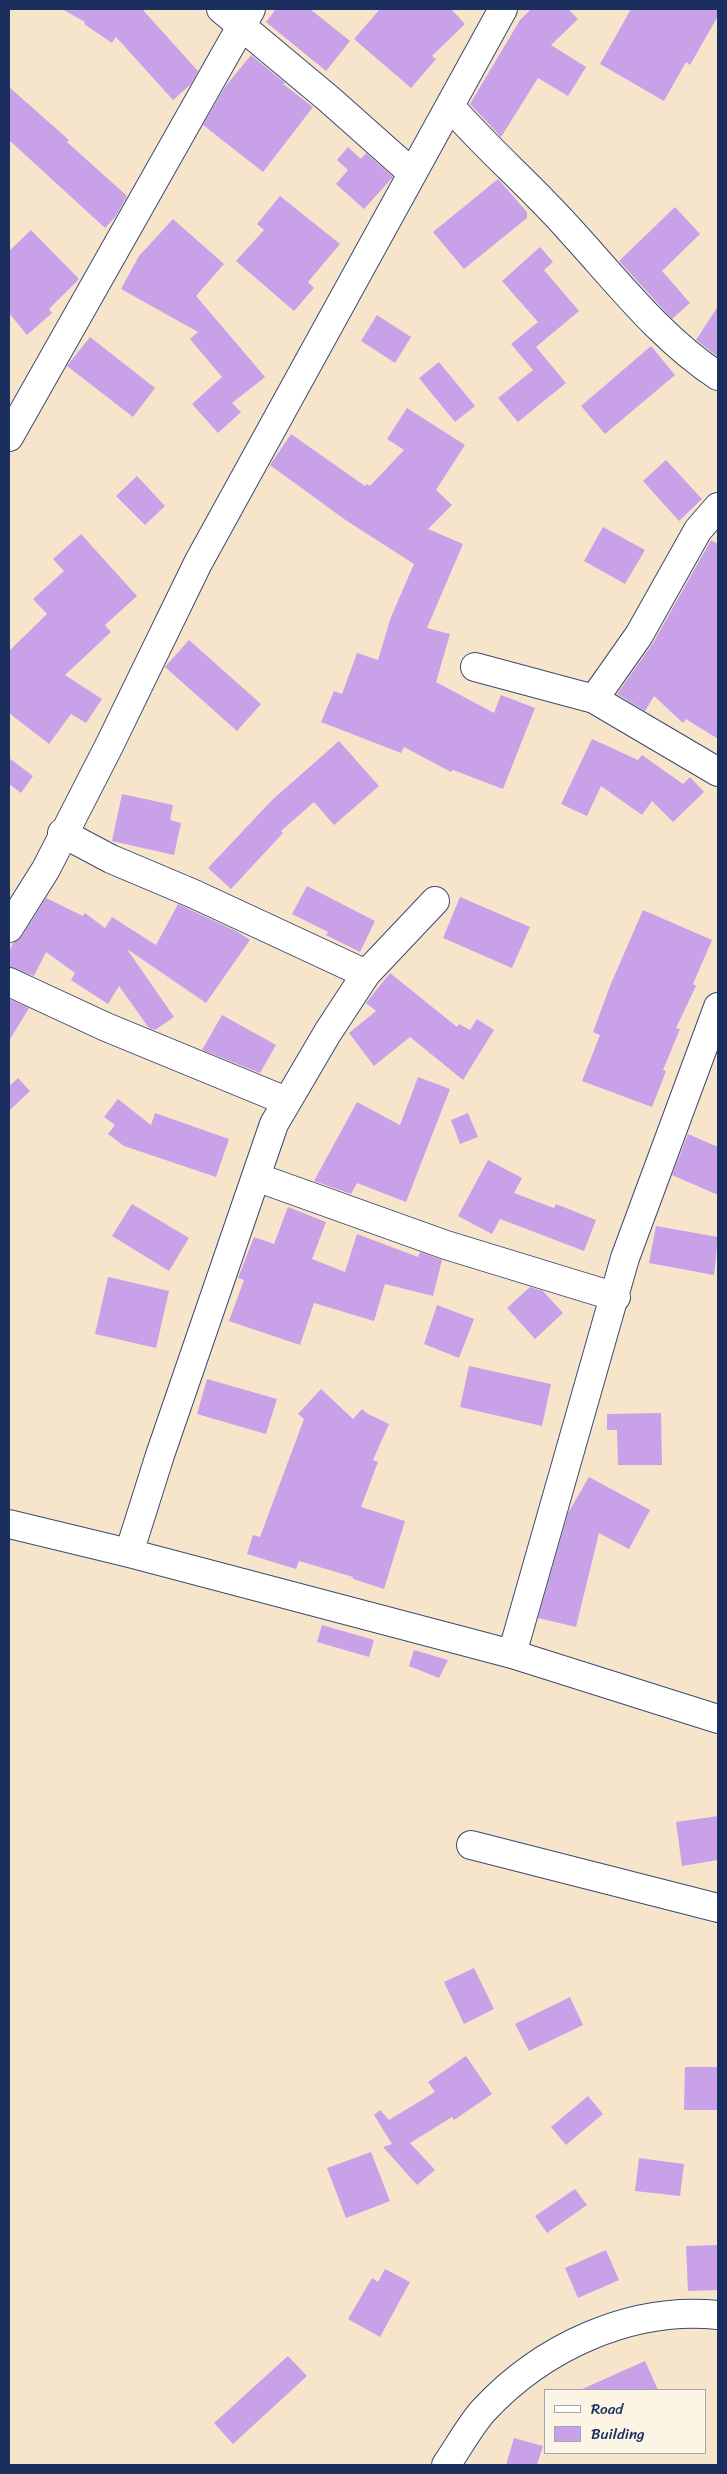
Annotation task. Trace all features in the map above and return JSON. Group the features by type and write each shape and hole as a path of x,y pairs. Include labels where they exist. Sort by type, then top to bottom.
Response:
{"street":[{"path":"9,928 46,869 62,833 110,744 198,563 503,9"},
{"path":"9,437 238,14 412,173"},
{"path":"450,106 481,142 569,229 606,273 694,360 718,376"},
{"path":"594,699 639,635 698,530 718,507"},
{"path":"475,667 594,699 718,772"},
{"path":"62,833 111,859 194,894 366,974"},
{"path":"129,1553 160,1455 274,1124 286,1101 366,974 435,901"},
{"path":"9,982 106,1028 286,1101"},
{"path":"512,1654 632,1240 718,1007"},
{"path":"256,1177 446,1245 616,1297"},
{"path":"9,1524 129,1553 512,1654 718,1719"},
{"path":"471,1846 718,1908"},
{"path":"446,2465 482,2412 518,2379 552,2354 584,2338 619,2325 675,2313 718,2314"}],"building":[{"path":"62,9 142,9 198,71 191,84 173,100 116,37 112,43 84,24 85,22"},
{"path":"276,9 310,9 350,41 326,71 266,22"},
{"path":"380,9 451,9 465,24 432,56 436,59 411,88 354,39"},
{"path":"531,9 568,9 578,19 551,45 586,67 568,96 538,78 501,137 470,104 520,20"},
{"path":"631,9 718,9 718,16 690,65 686,62 664,101 600,64"},
{"path":"251,55 285,83 283,84 313,107 263,172 203,125 225,87"},
{"path":"9,87 69,140 67,142 127,196 116,216 105,228 9,140"},
{"path":"348,147 361,159 366,153 393,177 364,209 336,184 348,170 337,160"},
{"path":"498,179 527,212 527,218 464,269 433,232"},
{"path":"280,196 340,244 308,282 314,288 294,311 236,261 264,230 257,224"},
{"path":"675,207 700,234 662,271 690,303 672,319 619,261"},
{"path":"173,219 224,264 196,296 265,377 232,403 241,412 218,433 192,404 222,377 190,339 198,332 121,289 139,256"},
{"path":"31,230 79,279 49,309 52,313 27,335 9,313 9,251"},
{"path":"540,247 553,262 544,270 579,311 536,347 566,383 518,422 498,398 533,370 511,344 538,322 502,281"},
{"path":"718,306 718,357 696,340"},
{"path":"377,315 411,337 395,363 361,341"},
{"path":"90,337 155,388 133,417 67,366"},
{"path":"651,346 675,375 605,434 581,406"},
{"path":"439,362 475,406 455,422 419,378"},
{"path":"407,408 465,445 436,490 452,505 428,529 463,544 427,628 450,634 436,682 494,713 501,695 535,708 503,789 453,770 451,772 404,747 401,753 321,722 334,691 342,694 357,653 378,660 391,617 414,564 344,519 270,465 291,434 365,486 367,484 370,486 404,450 387,439"},
{"path":"666,460 702,499 679,521 643,481"},
{"path":"137,476 165,506 145,525 116,496"},
{"path":"603,527 645,550 625,584 584,561"},
{"path":"81,534 137,596 105,625 111,632 65,675 102,699 86,723 71,714 49,744 9,713 9,651 47,614 33,599 64,571 53,559"},
{"path":"711,540 718,544 718,739 686,719 683,723 654,696 645,711 617,694 653,643"},
{"path":"189,640 261,704 237,731 165,667"},
{"path":"592,739 638,760 642,755 683,784 690,777 704,792 673,822 652,801 642,815 601,786 587,816 561,804"},
{"path":"339,741 379,786 334,825 314,802 281,831 283,833 231,889 208,868 272,800"},
{"path":"9,758 33,776 21,793 9,784"},
{"path":"122,794 173,805 170,820 181,823 174,855 112,841"},
{"path":"307,886 375,921 360,952 326,935 328,932 292,914"},
{"path":"460,897 530,927 512,968 443,938"},
{"path":"46,898 83,916 85,913 105,928 112,917 156,945 178,904 236,931 250,940 206,1003 127,949 174,1017 155,1030 149,1028 119,986 108,1004 71,980 75,973 46,952 34,976 9,967 9,952 13,943 22,936"},
{"path":"643,910 712,940 693,984 696,986 676,1028 680,1029 663,1070 666,1071 652,1107 582,1081 600,1035 593,1032 610,986"},
{"path":"390,973 457,1027 459,1024 470,1030 477,1019 494,1030 463,1080 410,1037 374,1066 349,1033 376,1011 366,1003"},
{"path":"9,999 29,1008 9,1041"},
{"path":"222,1015 276,1045 260,1073 202,1050"},
{"path":"418,1077 450,1089 406,1202 357,1183 351,1194 314,1181 357,1102 400,1125"},
{"path":"18,1078 30,1091 9,1111 9,1086"},
{"path":"118,1099 151,1125 155,1113 229,1139 216,1177 124,1146 108,1134 115,1125 104,1117"},
{"path":"468,1113 478,1137 460,1144 451,1120"},
{"path":"688,1134 718,1147 718,1195 672,1175"},
{"path":"488,1160 522,1178 514,1193 554,1208 556,1204 596,1220 584,1251 500,1219 492,1234 458,1216"},
{"path":"132,1204 189,1238 169,1271 112,1236"},
{"path":"288,1207 326,1222 312,1259 345,1272 357,1234 418,1257 420,1252 442,1260 433,1296 385,1284 374,1321 314,1303 300,1345 229,1321 244,1280 238,1278 254,1237 274,1244"},
{"path":"656,1226 718,1237 714,1275 649,1263"},
{"path":"108,1277 169,1291 156,1348 95,1334"},
{"path":"530,1287 543,1291 563,1313 535,1339 507,1308"},
{"path":"437,1305 474,1319 459,1358 424,1344"},
{"path":"469,1366 551,1384 542,1426 460,1407"},
{"path":"207,1379 277,1399 266,1434 197,1414"},
{"path":"321,1389 353,1419 362,1409 389,1424 373,1460 378,1462 361,1507 405,1521 384,1589 353,1579 353,1577 299,1561 296,1569 247,1554 253,1535 260,1537 304,1419 298,1414"},
{"path":"661,1413 662,1465 618,1465 617,1430 607,1430 607,1414"},
{"path":"589,1477 650,1510 629,1549 599,1533 576,1627 538,1618 568,1513"},
{"path":"322,1625 374,1640 369,1657 317,1642"},
{"path":"414,1650 448,1660 439,1678 409,1666"},
{"path":"718,1816 718,1860 682,1866 676,1822"},
{"path":"474,1968 494,2009 464,2024 444,1982"},
{"path":"570,1997 583,2025 529,2051 515,2024"},
{"path":"466,2056 492,2094 454,2120 452,2117 410,2143 435,2170 417,2185 383,2147 392,2144 374,2115 380,2110 389,2120 435,2092 428,2082"},
{"path":"685,2067 718,2067 717,2110 684,2110"},
{"path":"588,2096 603,2114 566,2145 551,2127"},
{"path":"371,2152 390,2201 346,2218 327,2168"},
{"path":"639,2158 684,2164 680,2196 635,2191"},
{"path":"575,2189 587,2205 547,2233 535,2216"},
{"path":"718,2245 718,2290 688,2291 686,2246"},
{"path":"606,2250 619,2280 578,2298 565,2268"},
{"path":"385,2269 410,2282 380,2337 348,2319 372,2278 378,2282"},
{"path":"288,2356 307,2376 233,2444 214,2423"},
{"path":"645,2361 658,2389 582,2389"},
{"path":"514,2438 543,2446 537,2465 506,2465"}]}
